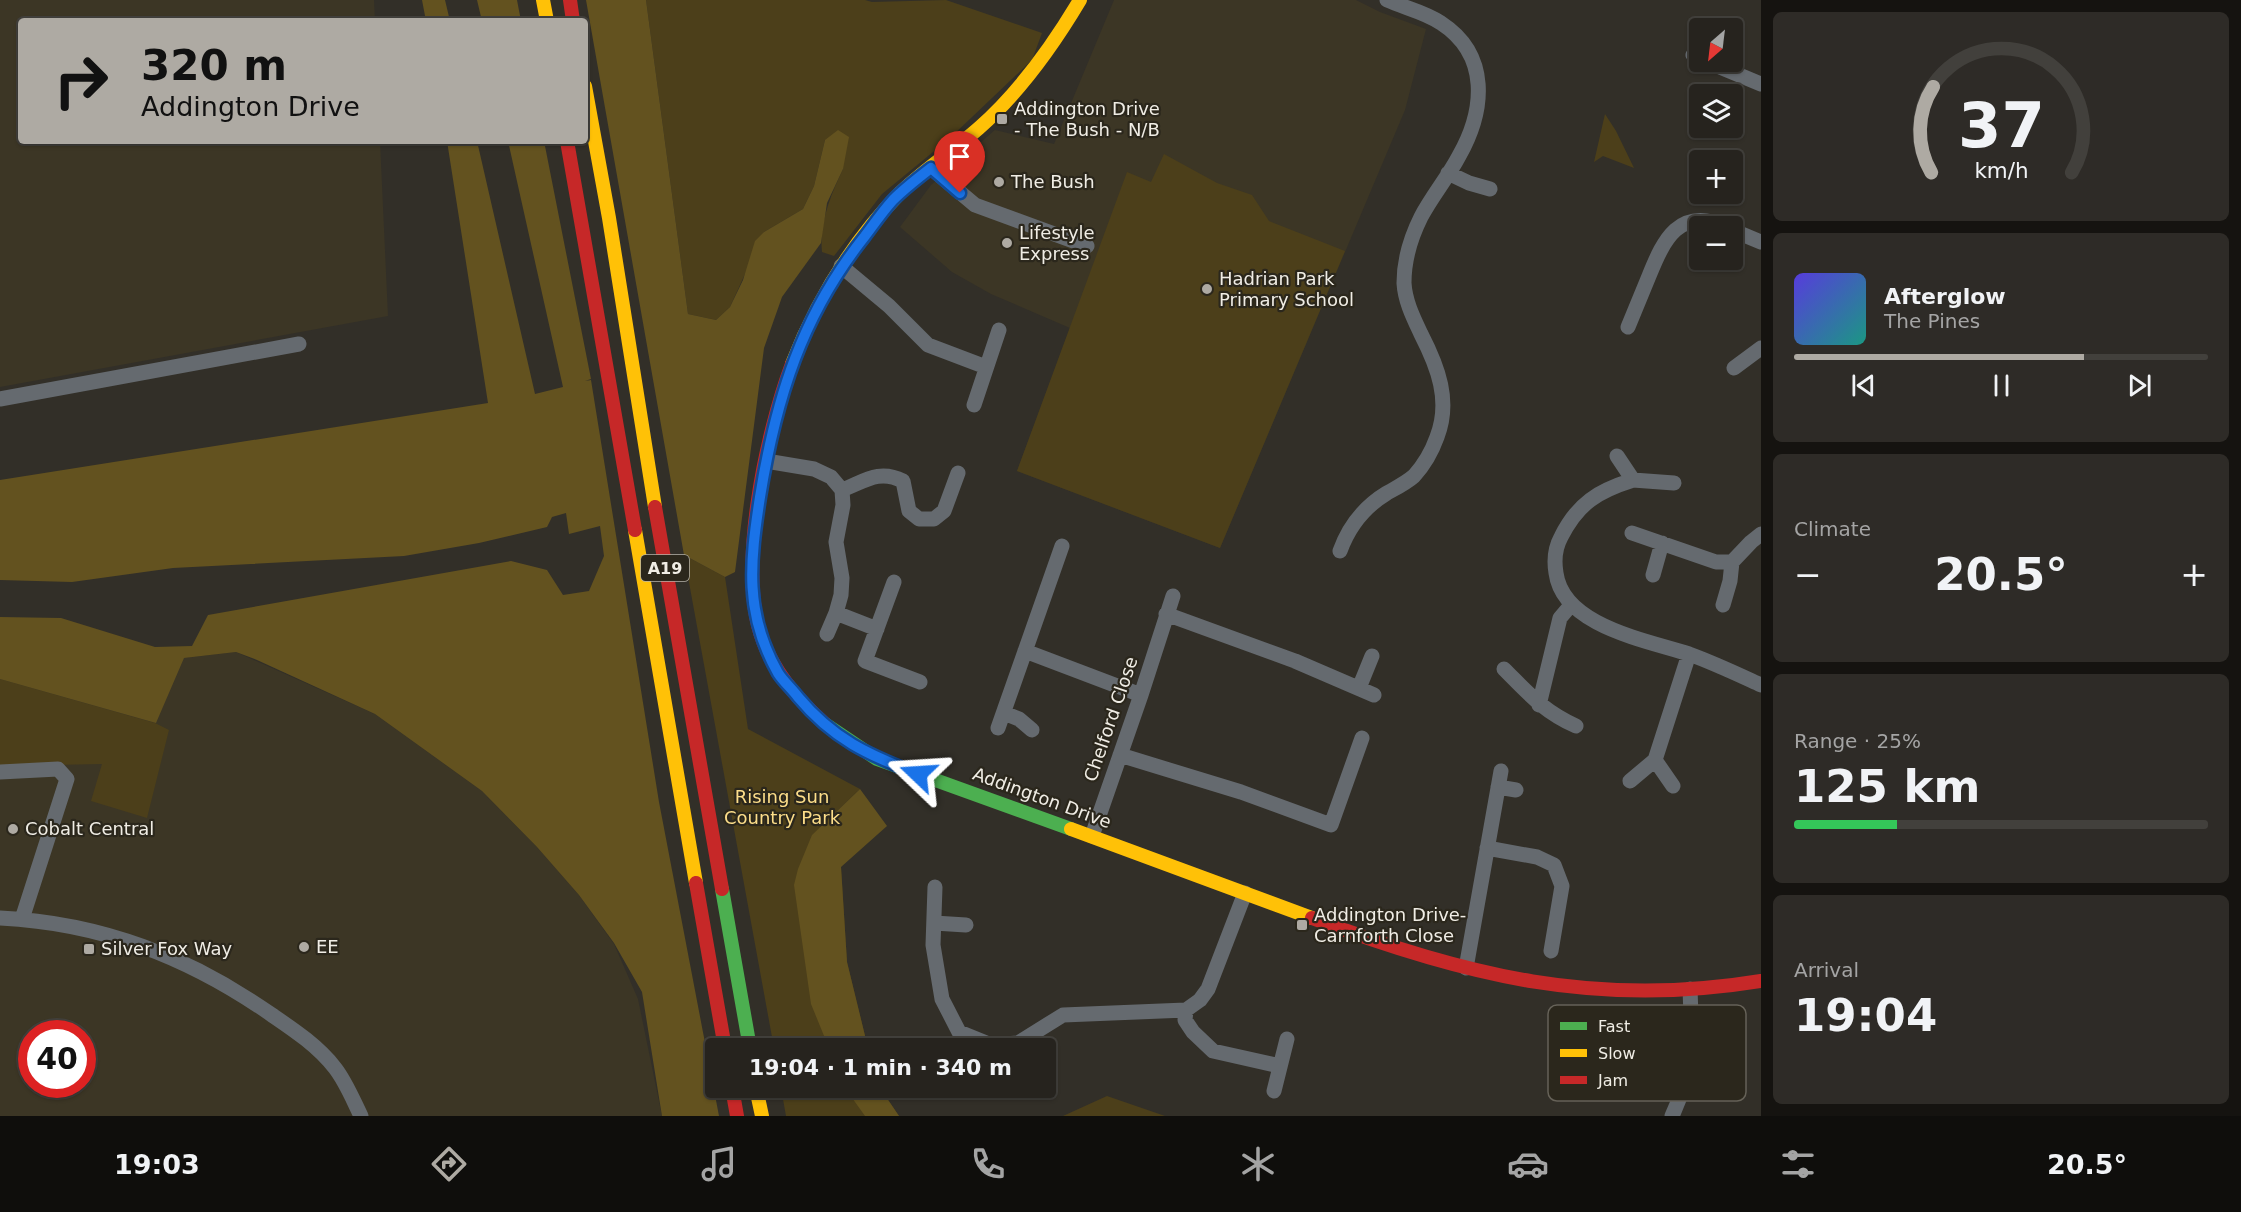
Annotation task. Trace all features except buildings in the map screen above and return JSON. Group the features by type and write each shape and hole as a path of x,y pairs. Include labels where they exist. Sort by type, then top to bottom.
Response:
{"main road":[{"path":"543,0 546,18"},
{"path":"570,0 573,18"},
{"name":"Addington Drive","path":"1080,0 1052,44 1019,86 980,127 893,200 841,266 814,313 797,350 776,415 766,460 751,559 752,601 763,641 779,674 812,714 839,737 877,759 1400,949 1466,968 1544,984 1580,988 1636,991 1690,989 1761,981"},
{"name":"A19","path":"588,102 609,218 669,597 748,1038"},
{"name":"A19","path":"568,144 724,1038"},
{"path":"734,1098 737,1116"},
{"path":"758,1098 762,1116"}],"street":[{"path":"1340,551 1349,530 1363,512 1373,502 1413,476 1424,463 1441,427 1442,386 1432,356 1408,305 1404,281 1413,235 1429,202 1459,156 1472,128 1478,99 1475,67 1464,43 1455,33 1431,17 1387,0"},
{"path":"1732,72 1761,84"},
{"path":"931,168 975,205 1087,246"},
{"path":"1448,173 1469,183 1490,189"},
{"path":"1628,327 1659,251 1671,232 1689,223"},
{"path":"1743,235 1761,242"},
{"path":"841,266 889,306 928,345 986,367"},
{"path":"974,405 999,330"},
{"path":"0,399 299,344"},
{"path":"1734,368 1759,354"},
{"path":"1617,456 1633,480"},
{"path":"766,460 814,469 831,477 842,490 843,505 836,542 842,578 841,595 836,614 826,634"},
{"path":"842,490 877,476 891,475 903,481 909,511 919,519 934,519 944,511 958,473"},
{"path":"1674,483 1633,480 1612,486 1591,498 1574,514 1559,540 1554,562 1557,585 1571,606 1601,625 1689,654 1761,685"},
{"path":"1632,533 1716,562 1732,562"},
{"path":"1723,605 1730,581 1732,562 1761,534"},
{"path":"1653,575 1662,543"},
{"path":"998,728 1062,546"},
{"path":"894,582 865,661 920,682"},
{"name":"Chelford Close","path":"1092,836 1173,596"},
{"path":"1539,705 1560,618 1571,606"},
{"path":"836,614 877,628"},
{"path":"1166,614 1295,661 1374,695"},
{"path":"1025,651 1141,695"},
{"path":"1630,781 1654,760 1689,654"},
{"path":"1359,688 1372,656"},
{"path":"1504,669 1539,705 1555,717 1576,726"},
{"path":"1004,712 1019,718 1032,730"},
{"path":"1120,755 1241,792 1330,825 1362,738"},
{"path":"1654,760 1673,786"},
{"path":"0,772 58,769 67,778 22,919"},
{"path":"1466,968 1501,771"},
{"path":"1498,787 1516,790"},
{"path":"1487,848 1537,857 1554,865 1562,886 1551,951"},
{"path":"935,887 933,945 942,999 959,1032 991,1045 1018,1043 1063,1015 1186,1010 1200,1000 1208,989 1245,893"},
{"path":"0,918 22,919 121,938 146,946 241,993 306,1039 335,1067 361,1116"},
{"path":"934,923 966,925"},
{"path":"1690,989 1691,1005"},
{"path":"1186,1010 1185,1020 1192,1032 1213,1051 1280,1066"},
{"path":"1274,1091 1287,1039"},
{"path":"1672,1116 1679,1101"}],"shaded area":[{"path":"0,0 374,0 375,18 18,18 18,144 380,144 388,316 0,387"},
{"path":"422,0 445,0 449,18 425,18"},
{"path":"477,0 517,0 520,18 481,18"},
{"path":"586,0 646,0 688,314 716,320 730,307 743,280 755,241 764,232 803,209 814,186 825,140 838,130 849,137 843,169 827,203 821,243 782,297 764,348 735,572 725,577 684,555"},
{"name":"Hadrian Park Primary School","path":"1114,0 1356,0 1380,12 1426,29 1405,110 1220,548 1017,471 1070,328 991,294 952,272 900,227 931,185 995,130 1054,144"},
{"path":"447,144 478,144 535,394 563,387 509,144 545,144 591,379 585,381 591,380 659,802 705,1043 705,1098 716,1098 719,1116 662,1116 642,992 614,943 579,895 537,847 482,791 375,714 236,652 184,658 156,723 0,679 0,617 61,618 155,647 192,646 208,615 511,561 547,570 563,595 589,591 604,556 600,526 569,534 566,513 552,517 547,527 479,543 404,556 173,568 72,582 0,580 0,480 488,403"},
{"path":"236,652 375,714 482,791 537,847 579,895 614,944 638,999 662,1116 0,1116 0,679"},
{"path":"860,789 887,826 841,867 847,962 866,1038 825,1038 811,1004 794,885 812,835"},
{"path":"852,1098 887,1098 899,1116 865,1116"}],"green space":[{"path":"646,0 865,0 872,2 946,0 1042,33 1032,60 950,138 882,194 834,256 822,252 822,230 830,199 843,169 825,140 814,186 803,209 764,232 730,307 716,320 688,314"},
{"path":"1605,114 1634,168 1603,156 1594,162"},
{"path":"1164,154 1217,183 1252,195 1269,221 1345,251 1220,548 1017,471 1127,172 1151,182"},
{"name":"Rising Sun Country Park","path":"684,555 725,577 748,729 860,789 835,813 847,962 866,1038 772,1038"},
{"path":"0,679 155,723 169,730 147,818 91,801 102,764 0,766"},
{"path":"1107,1096 1165,1116 1063,1116"},
{"path":"783,1098 887,1098 899,1116 786,1116"}],"traffic: fast":[{"path":"825,724 877,759 1071,829"},
{"path":"722,889 748,1038"}],"traffic: slow":[{"path":"543,0 546,18"},
{"path":"792,364 825,294 867,231 901,192 979,128 1022,84 1047,52 1080,0"},
{"path":"588,102 609,218 655,507"},
{"path":"635,530 696,883"},
{"path":"1071,829 1312,918"},
{"path":"758,1098 762,1116"}],"traffic: jam":[{"path":"570,0 573,18"},
{"path":"568,144 635,530"},
{"path":"792,364 773,427 758,503 753,541 752,578 755,612 763,641 774,665 797,696 825,724"},
{"path":"655,507 722,889"},
{"path":"696,883 723,1038"},
{"path":"1312,918 1424,956 1478,971 1532,981 1587,988 1643,991 1701,988 1761,981"},
{"path":"734,1098 737,1116"}],"place":[{"name":"Addington Drive - The Bush - N/B","path":"1002,119"},
{"name":"The Bush","path":"999,182"},
{"name":"Lifestyle Express","path":"1007,243"},
{"name":"Hadrian Park Primary School","path":"1207,289"},
{"name":"Cobalt Central","path":"13,829"},
{"name":"Addington Drive- Carnforth Close","path":"1302,925"},
{"name":"EE","path":"304,947"},
{"name":"Silver Fox Way","path":"89,949"}],"route":[{"path":"918,774 877,759 839,737 812,714 779,674 763,641 752,601 751,559 773,424 797,350 814,313 841,266 893,200 931,168 960,193"}]}
